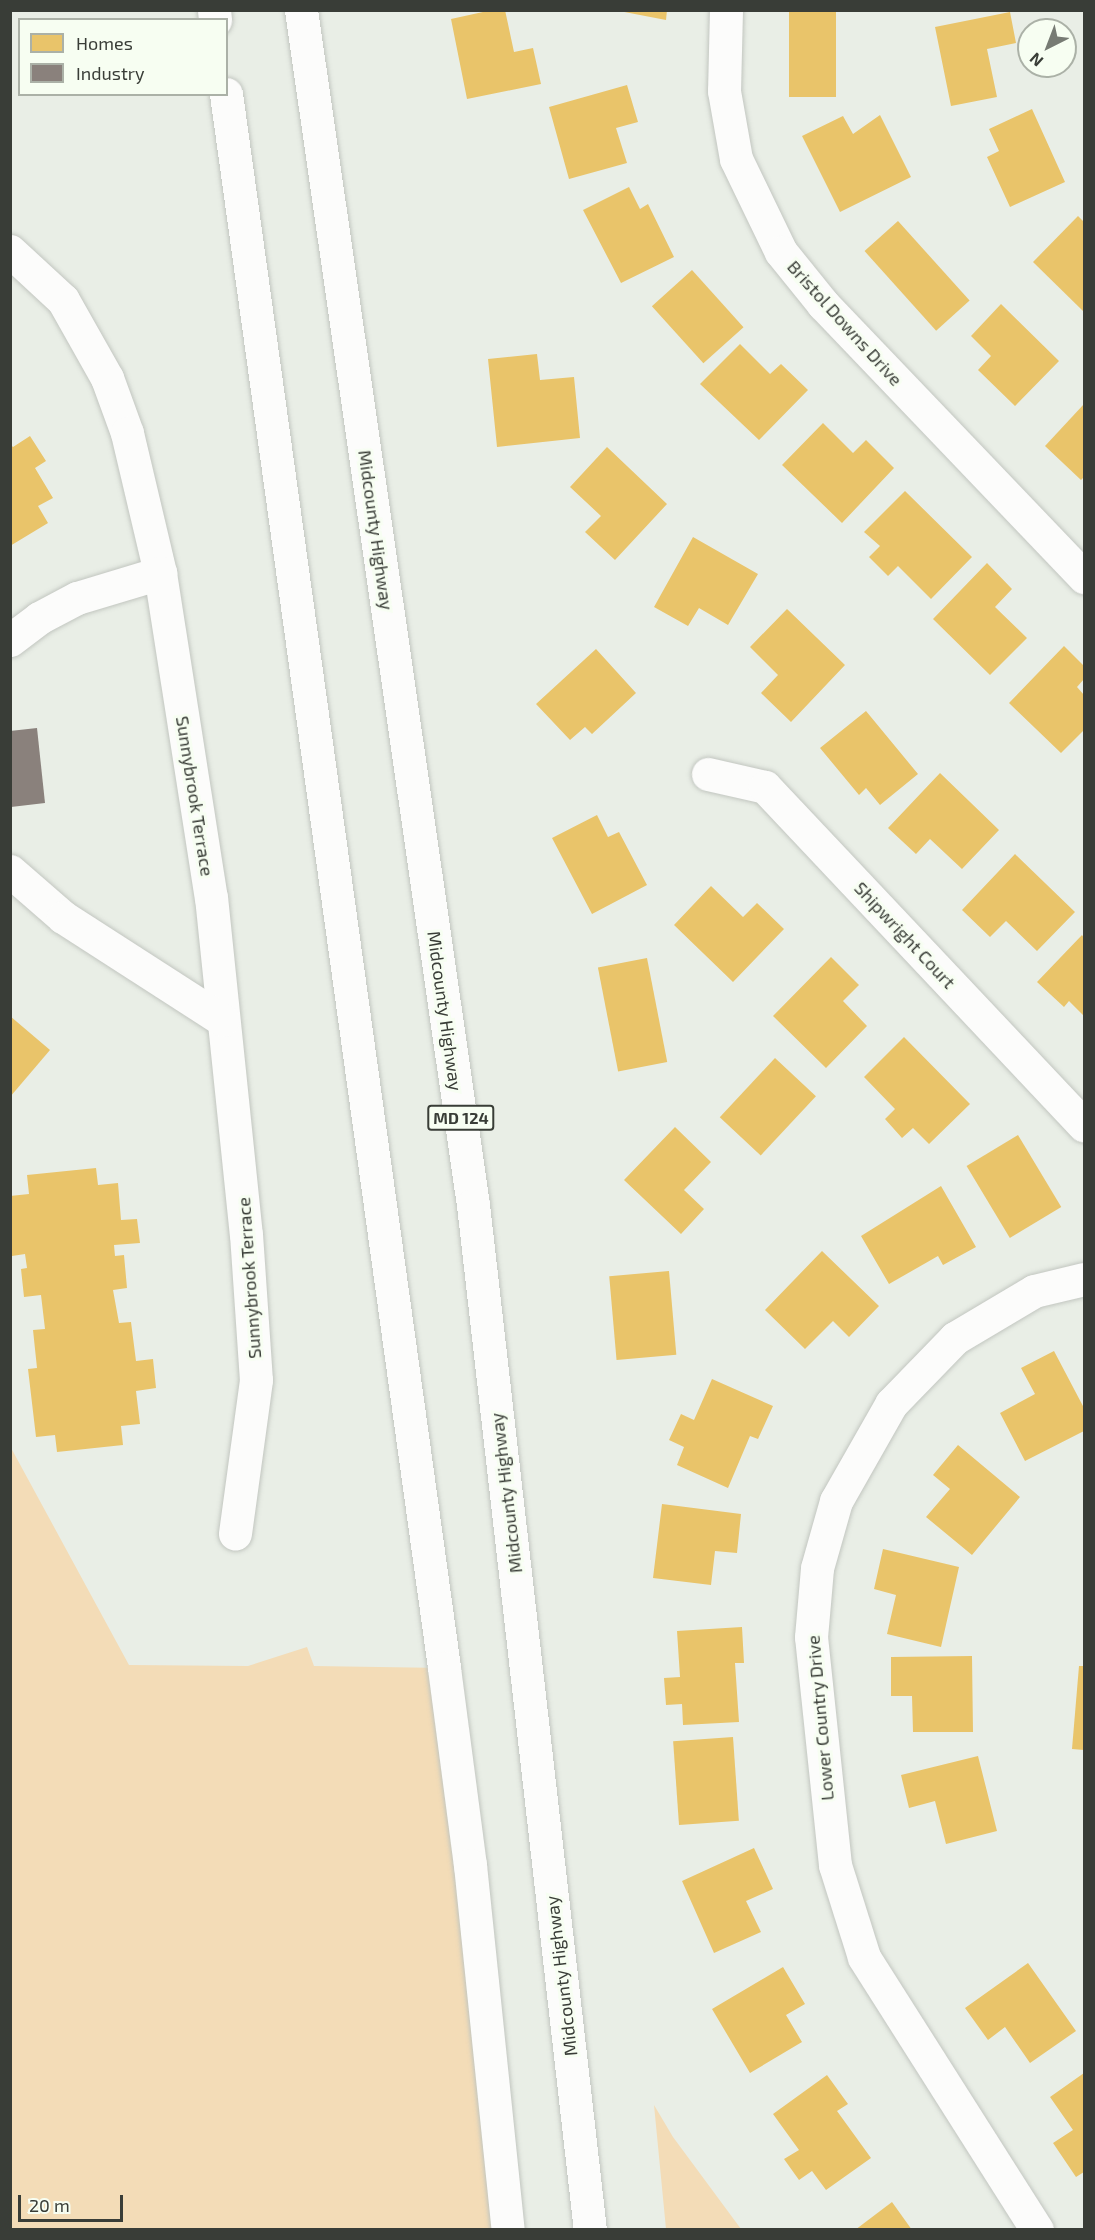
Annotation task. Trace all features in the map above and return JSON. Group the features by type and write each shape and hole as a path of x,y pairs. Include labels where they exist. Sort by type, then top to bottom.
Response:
{"main road":[{"name":"Midcounty Highway","path":"302,10 473,1205 590,2229"},
{"name":"Bristol Downs Drive","path":"726,10 724,91 736,159 781,252 823,304 1084,577"},
{"path":"226,96 444,1668 471,1877 508,2229"},
{"name":"Sunnybrook Terrace","path":"10,251 63,300 107,378 127,433 160,573 211,897 246,1234 256,1380 235,1534"},
{"path":"10,640 39,618 77,598 160,573"},
{"name":"Shipwright Court","path":"708,774 765,787 1084,1125"},
{"path":"10,872 63,917 223,1020"},
{"name":"Lower Country Drive","path":"1037,2229 864,1957 835,1865 811,1637 818,1568 836,1501 891,1404 954,1338 1034,1291 1084,1279"}],"shaded area":[{"path":"10,1446 129,1665 248,1666 307,1647 314,1666 444,1668 508,2229 11,2229"},
{"path":"654,2105 673,2137 741,2229 666,2229"}],"building: Homes":[{"path":"492,10 505,10 514,52 533,48 541,84 467,99 451,19"},
{"path":"614,10 667,10 666,20"},
{"path":"789,10 836,10 836,97 789,97"},
{"path":"1010,12 1016,43 987,49 997,97 951,106 935,27"},
{"path":"627,85 638,122 616,128 627,163 569,179 549,107"},
{"path":"1032,109 1065,182 1010,207 987,157 999,151 989,129"},
{"path":"880,115 911,177 840,212 802,136 843,116 853,134"},
{"path":"629,187 640,209 648,204 674,257 621,283 583,210"},
{"path":"1078,216 1084,222 1084,312 1033,262"},
{"path":"898,221 970,301 936,331 865,251"},
{"path":"692,270 744,327 703,363 652,306"},
{"path":"1001,304 1059,361 1015,406 978,370 991,356 971,336"},
{"path":"740,344 770,374 781,364 808,390 759,440 700,384"},
{"path":"537,354 540,380 574,377 580,438 497,447 488,359"},
{"path":"1084,404 1084,477 1081,480 1045,446"},
{"path":"823,423 853,453 866,440 894,468 842,523 782,465"},
{"path":"30,436 46,461 35,468 53,498 38,506 48,523 10,546 10,444 13,447"},
{"path":"607,447 667,504 615,560 585,532 601,516 570,487"},
{"path":"905,491 972,557 931,599 898,566 888,576 869,557 880,546 864,532"},
{"path":"693,537 758,574 728,625 699,608 688,626 654,607"},
{"path":"987,563 1012,589 995,607 1027,638 990,675 933,619"},
{"path":"787,609 845,665 791,722 761,693 778,675 750,647"},
{"path":"1064,646 1084,666 1084,679 1077,687 1084,695 1084,730 1061,753 1009,703"},
{"path":"596,649 636,693 592,734 585,727 570,740 536,704"},
{"path":"866,711 918,774 880,805 866,788 859,795 820,748"},
{"path":"940,773 999,830 962,869 930,839 916,854 888,828"},
{"path":"597,815 608,837 619,832 647,885 592,914 552,838"},
{"path":"1015,854 1075,912 1037,951 1006,921 990,937 962,910"},
{"path":"711,886 743,917 757,903 784,929 733,982 674,925"},
{"path":"1082,935 1084,938 1084,1016 1069,1001 1064,1007 1037,982"},
{"path":"831,957 859,985 843,1001 867,1026 826,1068 773,1016"},
{"path":"647,958 667,1062 618,1072 598,968"},
{"path":"10,1016 50,1050 10,1097"},
{"path":"904,1037 970,1104 929,1144 913,1128 902,1138 885,1119 895,1109 864,1077"},
{"path":"775,1058 816,1096 761,1155 720,1117"},
{"path":"675,1127 711,1162 684,1190 704,1209 681,1234 624,1180"},
{"path":"1018,1135 1061,1207 1010,1238 967,1166"},
{"path":"96,1168 98,1185 118,1183 121,1220 137,1219 140,1243 114,1245 115,1256 124,1255 127,1288 113,1290 119,1323 131,1322 136,1361 153,1359 156,1388 136,1391 140,1424 121,1426 123,1445 57,1452 55,1435 36,1437 28,1369 37,1368 33,1330 45,1329 41,1295 24,1297 21,1269 27,1268 25,1254 12,1256 10,1196 29,1194 27,1175"},
{"path":"941,1186 976,1247 943,1265 938,1256 889,1284 861,1236"},
{"path":"822,1251 879,1306 849,1337 833,1321 805,1349 765,1310"},
{"path":"669,1271 676,1355 617,1360 609,1276"},
{"path":"1054,1351 1084,1408 1084,1431 1025,1461 1000,1413 1035,1394 1021,1368"},
{"path":"712,1379 773,1406 758,1439 750,1436 728,1488 677,1465 684,1447 669,1440 681,1414 694,1420"},
{"path":"958,1445 1020,1497 972,1555 926,1517 950,1489 933,1475"},
{"path":"662,1504 741,1514 737,1553 715,1551 711,1585 653,1578"},
{"path":"883,1549 959,1567 941,1647 887,1634 896,1595 874,1589"},
{"path":"742,1627 744,1663 735,1663 739,1722 683,1725 682,1704 666,1705 664,1678 680,1677 677,1631"},
{"path":"972,1656 973,1732 913,1732 912,1696 891,1696 891,1657"},
{"path":"1079,1666 1084,1666 1084,1750 1072,1749"},
{"path":"733,1737 739,1821 679,1825 673,1741"},
{"path":"978,1756 997,1831 946,1844 935,1801 909,1808 901,1775"},
{"path":"754,1848 773,1889 746,1901 761,1932 714,1953 682,1881"},
{"path":"1028,1963 1076,2031 1030,2063 1005,2027 988,2040 965,2008"},
{"path":"783,1967 805,2004 786,2015 802,2042 750,2073 712,2009"},
{"path":"1084,2073 1084,2172 1076,2177 1053,2143 1073,2130 1050,2097"},
{"path":"827,2075 848,2104 837,2111 871,2158 826,2190 812,2171 799,2180 784,2159 799,2150 773,2114"},
{"path":"892,2202 912,2230 855,2230"}],"building: Industry":[{"path":"37,728 45,803 11,807 10,731"}]}
